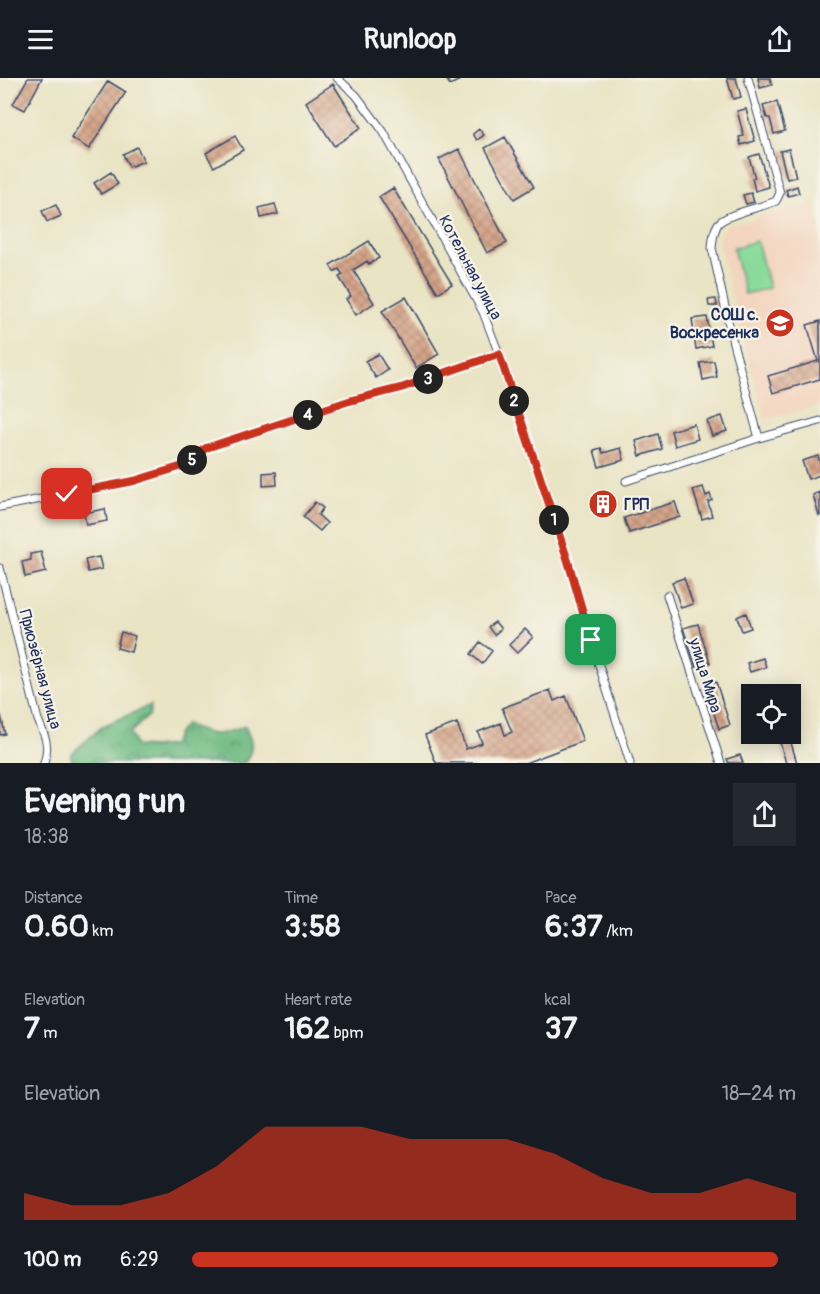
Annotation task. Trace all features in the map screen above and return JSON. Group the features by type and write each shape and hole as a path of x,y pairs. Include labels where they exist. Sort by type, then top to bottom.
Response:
{"street":[{"name":"Котельная улица","path":"337,78 356,95 382,131 483,312 568,561 630,763"},
{"path":"748,78 780,193 776,201 719,222 714,233 712,248 733,344 759,438"},
{"path":"0,507 134,481 186,465 206,448 349,401 401,388 499,354"},
{"path":"626,481 820,421"},
{"name":"Приозёрная улица","path":"0,568 38,720 47,742 44,763"},
{"name":"улица Мира","path":"667,595 721,763"}],"shaded area":[{"name":"СОШ с. Воскресенка","path":"814,202 820,224 820,405 765,419 718,242 725,226"}],"green space":[{"path":"757,241 769,288 745,294 733,248"},
{"path":"151,705 149,715 130,733 136,746 172,745 186,724 202,732 215,734 245,726 251,744 248,758 245,763 72,763 71,754 103,726"}],"building":[{"path":"28,78 42,78 25,110 13,104"},
{"path":"446,78 464,78 450,85"},
{"path":"727,78 736,78 741,97 733,99"},
{"path":"758,78 770,78 772,85 760,88"},
{"path":"108,81 126,92 89,149 71,138"},
{"path":"333,84 361,128 334,146 306,102"},
{"path":"777,102 785,131 774,134 770,118 767,118 763,106"},
{"path":"746,109 755,141 741,145 739,137 744,136 737,111"},
{"path":"479,129 484,135 477,140 473,134"},
{"path":"235,136 243,150 214,167 206,153"},
{"path":"505,137 534,187 514,199 485,148"},
{"path":"137,147 144,161 129,167 123,154"},
{"path":"459,149 507,243 487,253 439,159"},
{"path":"789,149 796,177 787,179 780,151"},
{"path":"759,154 769,187 755,191 752,178 755,178 749,157"},
{"path":"111,172 118,184 101,194 94,183"},
{"path":"797,186 799,193 788,196 786,190"},
{"path":"393,188 452,284 438,293 379,197"},
{"path":"751,193 754,202 746,204 743,195"},
{"path":"275,204 278,214 261,218 259,208"},
{"path":"56,205 61,216 47,222 42,211"},
{"path":"369,241 379,258 369,264 367,261 353,270 374,303 356,315 346,299 351,296 339,277 343,275 339,269 334,272 330,265"},
{"path":"406,297 439,354 416,368 382,311"},
{"path":"716,299 717,306 709,306 708,300"},
{"path":"707,317 712,346 696,349 692,319"},
{"path":"820,321 820,379 773,393 768,376 818,361 807,325"},
{"path":"378,354 388,370 376,378 365,361"},
{"path":"714,361 717,377 703,380 700,363"},
{"path":"722,416 727,431 712,436 707,421"},
{"path":"694,424 698,439 675,446 671,431"},
{"path":"658,434 662,449 640,456 636,441"},
{"path":"601,448 603,453 621,448 624,460 599,467 594,450"},
{"path":"818,456 820,475 808,479 802,461"},
{"path":"276,472 277,485 263,486 263,473"},
{"path":"703,487 706,496 710,494 712,500 708,502 712,516 702,519 693,490"},
{"path":"820,492 820,516 819,516 813,495"},
{"name":"ГРП","path":"607,498 610,508 600,511 597,501"},
{"path":"315,502 323,508 318,515 327,523 320,531 303,517"},
{"path":"675,502 680,517 629,533 624,518"},
{"path":"105,509 107,521 86,525 84,513"},
{"path":"41,552 46,572 25,577 22,562 31,560 30,554"},
{"path":"99,557 102,569 88,572 85,560"},
{"path":"684,578 693,604 681,608 672,582"},
{"path":"746,613 751,628 742,631 737,617"},
{"path":"495,622 501,629 494,635 488,627"},
{"path":"698,624 710,663 696,667 683,628"},
{"path":"525,629 533,637 517,653 509,645"},
{"path":"121,632 135,636 131,652 117,648"},
{"path":"480,642 492,651 482,664 471,654"},
{"path":"763,658 766,667 750,672 747,663"},
{"path":"716,682 730,725 719,729 705,685"},
{"path":"550,690 554,701 566,696 583,741 525,763 436,763 425,735 457,723 466,749 482,743 478,732 501,723 505,735 512,732 502,708"},
{"path":"0,716 5,734 0,735"},
{"path":"780,744 791,744 797,763 786,763"},
{"path":"740,755 743,763 729,763 727,759"}],"place":[{"name":"СОШ с. Воскресенка","path":"780,323"},
{"name":"ГРП","path":"603,504"}],"route":[{"path":"67,494 134,481 186,465 206,448 349,401 401,388 499,354 568,561 591,640"}]}
